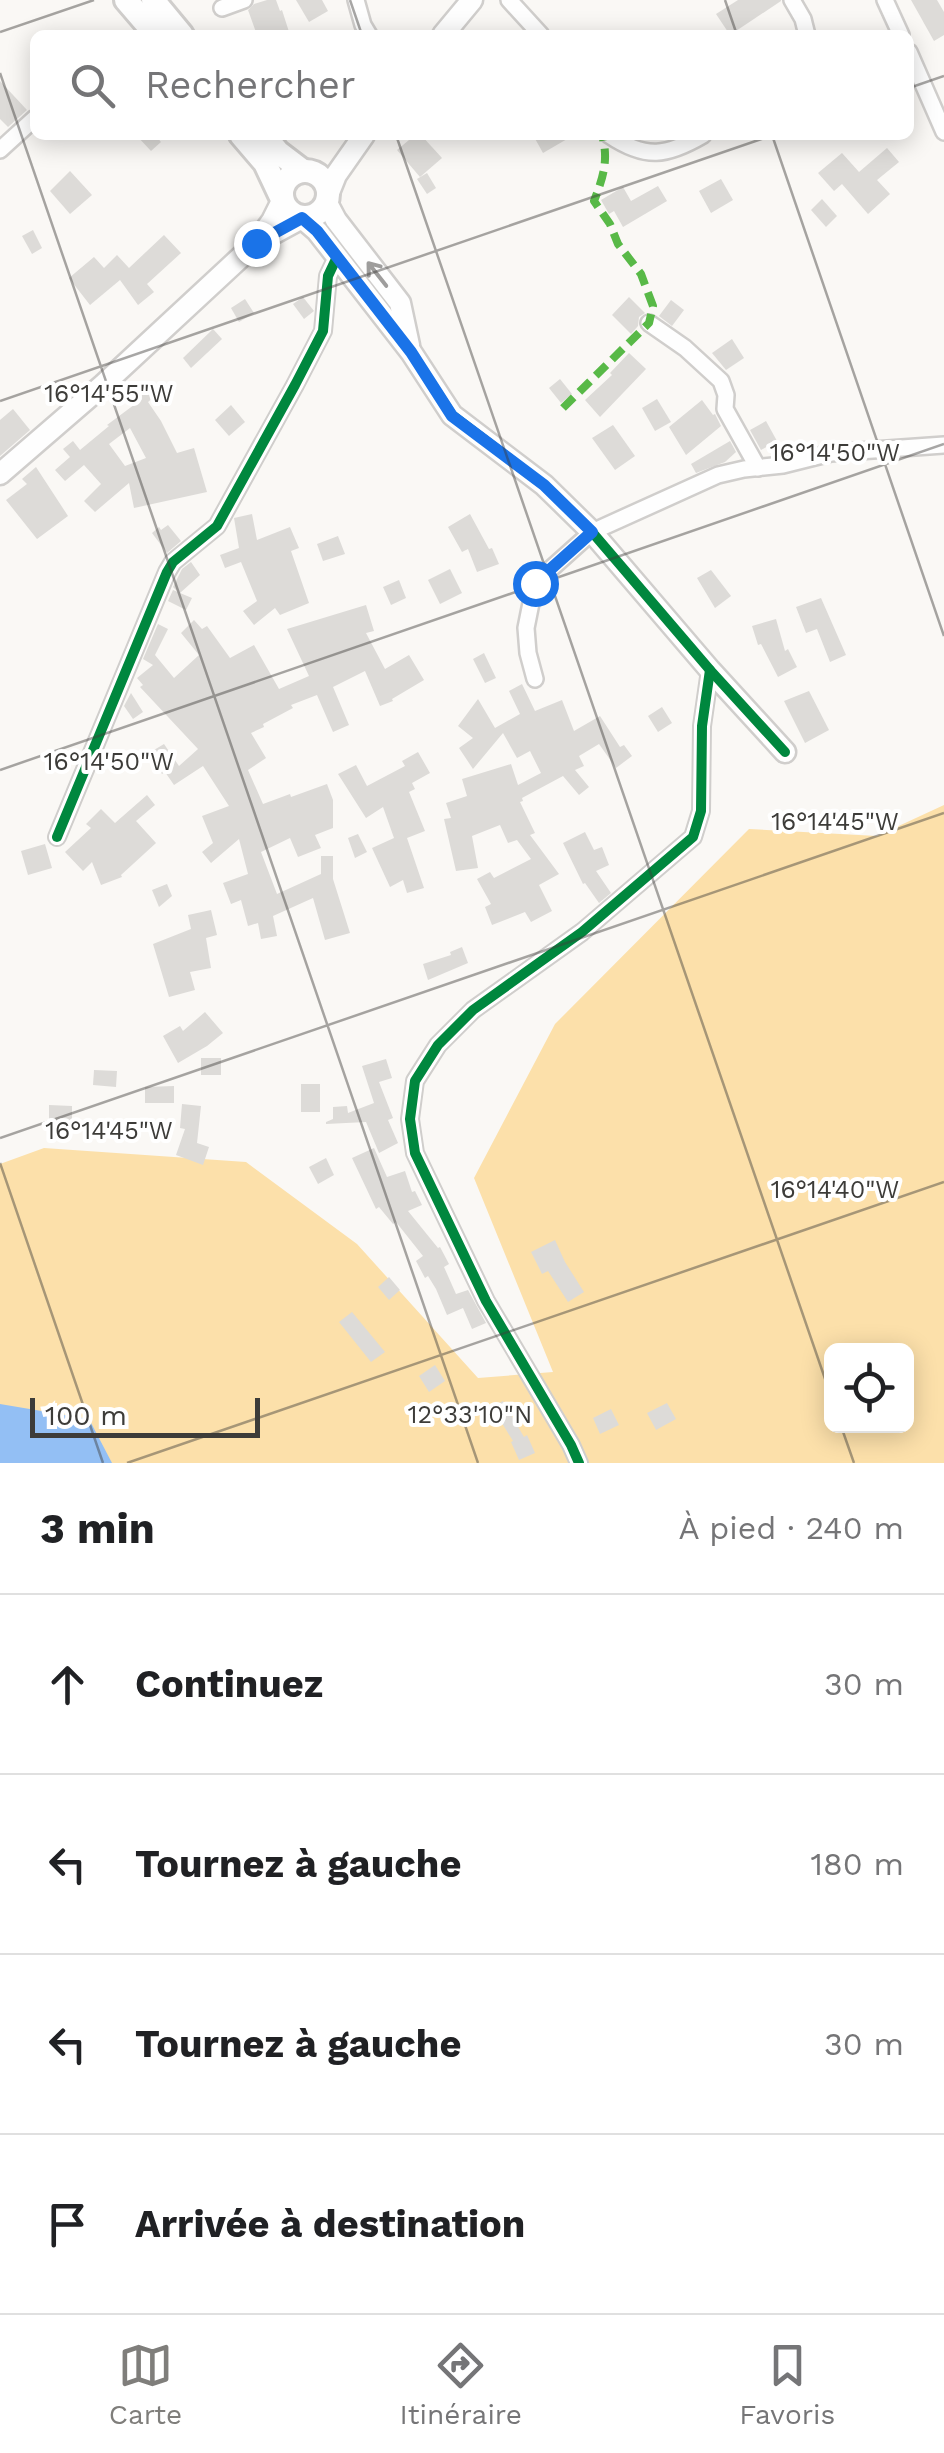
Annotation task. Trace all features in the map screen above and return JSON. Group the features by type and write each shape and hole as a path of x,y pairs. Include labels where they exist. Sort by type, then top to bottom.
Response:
{"main road":[{"path":"126,0 152,30"},
{"path":"153,0 178,30"},
{"path":"245,140 264,163 288,210 302,218 317,215 328,199 324,180 290,163 269,140"},
{"path":"282,199 284,182 296,172 307,171"}],"street":[{"path":"222,8 244,0"},
{"path":"356,0 366,30"},
{"path":"447,30 472,0"},
{"path":"509,0 536,30"},
{"path":"792,0 806,30"},
{"path":"885,0 899,30"},
{"path":"914,63 944,132"},
{"path":"0,150 30,123"},
{"path":"360,140 336,175 328,199 336,220 400,303 411,352"},
{"path":"616,140 624,146 661,154 695,140"},
{"path":"307,171 328,166 350,153"},
{"path":"0,474 256,243 282,199"},
{"path":"256,243 302,218 317,231 411,352 452,416 544,485 592,532 785,752"},
{"path":"58,837 173,562 217,526 323,330 328,276 337,257"},
{"path":"649,323 685,348 720,381 726,395 725,409 758,468"},
{"path":"535,679 526,628 535,583 592,532 718,475 831,453 944,445"},
{"path":"579,1463 486,1301 415,1153 410,1119 415,1081 438,1045 473,1010 582,932 693,837 701,811 702,726 710,670"}],"shaded area":[{"path":"944,805 944,1463 0,1463 0,1164 44,1148 246,1162 357,1244 478,1378 553,1372 474,1178 555,1024 749,829 877,836"}],"water":[{"path":"0,1404 89,1419 112,1463 0,1463"}],"building":[{"path":"276,0 288,30 255,30 248,10 254,4"},
{"path":"296,0 322,0 328,11 309,22"},
{"path":"738,0 781,0 738,30 727,30 716,14"},
{"path":"911,0 937,0 944,12 944,35 934,41"},
{"path":"0,81 27,110 8,127 0,119"},
{"path":"141,140 159,140 151,151"},
{"path":"409,140 426,140 442,158 420,177 397,150"},
{"path":"536,140 565,140 543,153"},
{"path":"887,148 899,162 877,180 890,194 868,214 842,184 834,191 818,173 842,153 859,172"},
{"path":"70,171 92,195 70,214 50,191"},
{"path":"427,173 436,188 427,194 417,179"},
{"path":"721,179 733,200 711,213 699,191"},
{"path":"658,186 667,201 623,227 614,211 609,214 601,200 623,187 631,201"},
{"path":"822,199 837,216 826,227 811,210"},
{"path":"33,230 42,248 32,254 22,236"},
{"path":"164,235 181,253 147,284 154,292 138,305 120,280 90,305 69,278 94,257 104,268 117,255 129,268"},
{"path":"303,297 314,311 304,319 293,304"},
{"path":"629,297 645,313 631,334 612,315"},
{"path":"245,299 254,313 239,322 231,308"},
{"path":"671,300 684,310 672,326 659,316"},
{"path":"213,329 222,339 191,368 183,358"},
{"path":"732,339 744,358 726,370 712,353"},
{"path":"629,353 646,369 600,417 585,400"},
{"path":"560,379 572,394 561,403 549,388"},
{"path":"152,381 161,391 148,402 177,453 194,448 207,492 134,508 129,483 95,512 84,501 101,484 84,465 65,481 55,470 70,457 63,449 73,441 80,450 142,399 138,394","holes":["130,428 146,458 125,466 109,444"]},
{"path":"657,399 671,422 655,431 642,408"},
{"path":"702,400 721,426 686,455 669,427"},
{"path":"231,405 245,422 229,436 215,420"},
{"path":"13,409 30,430 0,456 0,420"},
{"path":"766,421 777,441 761,450 750,430"},
{"path":"613,425 635,456 615,470 592,438"},
{"path":"730,441 736,452 725,462 696,473 691,464"},
{"path":"36,467 68,516 37,539 6,500 27,484 22,479"},
{"path":"252,514 257,540 290,527 299,548 291,551 309,603 280,615 275,608 254,625 243,611 257,601 241,562 225,568 220,555 239,548 234,518"},
{"path":"470,514 499,564 477,572 468,549 462,552 448,527"},
{"path":"168,525 181,541 167,553 152,533"},
{"path":"338,536 345,554 323,561 317,544"},
{"path":"191,562 200,575 180,593 192,598 186,610 168,601 173,590 178,592 173,587 182,569"},
{"path":"450,569 462,593 440,604 428,580"},
{"path":"711,570 731,596 715,608 697,578"},
{"path":"399,580 406,598 391,605 383,587"},
{"path":"821,598 846,655 830,662 817,629 806,633 796,607"},
{"path":"366,605 374,631 366,633 385,669 409,655 424,680 380,706 365,671 333,687 349,725 333,732 317,695 291,705 293,708 251,733 266,758 248,770 263,804 327,784 333,800 333,828 315,835 321,848 298,857 290,838 261,852 277,894 321,874 321,856 333,856 333,879 350,933 325,940 313,898 273,916 277,936 261,939 258,923 248,926 241,900 231,904 223,883 248,874 239,839 211,863 202,852 213,843 202,816 229,806 203,766 174,785 165,772 162,774 149,753 164,744 179,766 198,749 140,687 143,685 137,678 153,665 143,659 158,624 168,629 155,655 174,678 199,655 181,633 194,620 202,629 207,626 230,658 254,645 279,689 309,676 287,629"},
{"path":"776,619 785,651 788,649 797,667 778,677 761,644 758,645 752,626"},
{"path":"484,653 496,678 485,683 473,659"},
{"path":"522,684 535,711 562,700 574,731 600,716 620,747 624,745 632,756 616,768 599,744 579,756 584,766 575,770 589,787 579,795 563,776 522,798 520,802 535,833 530,835 559,874 539,885 552,911 531,922 525,912 492,925 485,907 491,904 477,879 490,872 494,878 531,859 517,840 508,843 500,825 472,836 478,868 456,871 444,819 451,818 446,803 467,796 462,779 511,764 518,785 541,773 530,751 517,758 503,733 473,769 459,748 473,738 458,726 478,699 495,728 520,714 509,691"},
{"path":"809,691 829,730 805,743 784,701"},
{"path":"131,693 143,712 133,719 124,706"},
{"path":"662,707 672,723 658,732 648,716"},
{"path":"418,752 430,773 412,783 415,789 409,792 425,831 407,838 424,888 407,893 403,880 390,887 372,848 394,838 383,807 366,818 338,774 356,765 367,786 405,766 402,761"},
{"path":"147,795 155,805 136,821 156,843 122,877 101,885 92,862 83,871 65,852 91,828 86,824 101,809 115,823"},
{"path":"585,832 594,850 602,847 609,865 596,871 611,893 599,903 583,884 563,843"},
{"path":"358,834 367,852 355,858 348,838"},
{"path":"45,844 52,868 28,875 21,851"},
{"path":"167,884 172,896 159,907 152,890"},
{"path":"211,910 217,935 206,938 211,968 190,972 195,990 169,997 153,944 191,929 188,915"},
{"path":"462,947 468,963 428,980 423,964"},
{"path":"205,1012 223,1033 178,1063 163,1036 180,1026 183,1031"},
{"path":"201,1058 221,1058 221,1075 201,1075"},
{"path":"386,1059 392,1078 379,1082 398,1143 379,1153 366,1122 326,1122 333,1119 333,1107 347,1106 348,1113 374,1103 362,1066"},
{"path":"94,1070 117,1071 116,1087 93,1085"},
{"path":"301,1084 320,1084 320,1112 301,1112"},
{"path":"174,1086 174,1103 145,1103 145,1087"},
{"path":"182,1104 201,1106 197,1143 209,1147 203,1165 176,1155 185,1129 180,1128"},
{"path":"49,1105 72,1106 72,1121 49,1121"},
{"path":"374,1148 387,1177 405,1171 412,1192 422,1205 408,1211 440,1247 449,1264 444,1267 456,1294 468,1290 486,1323 472,1329 463,1308 447,1315 436,1289 416,1261 423,1256 396,1222 393,1224 379,1207 376,1209 352,1158"},
{"path":"326,1158 334,1175 318,1184 309,1167"},
{"path":"555,1240 584,1292 568,1302 548,1271 542,1274 531,1252"},
{"path":"389,1277 400,1290 389,1300 378,1287"},
{"path":"352,1312 385,1352 371,1362 339,1322"},
{"path":"435,1365 445,1381 429,1392 419,1376"},
{"path":"503,1401 535,1453 519,1460 513,1441 492,1407"},
{"path":"667,1403 676,1419 656,1430 647,1413"},
{"path":"611,1409 619,1425 600,1434 593,1418"}],"marked path":[{"path":"563,408 649,323 653,306 641,274 618,244 594,201 604,169 603,140"}],"cycle path":[{"path":"256,243 302,218 317,231 411,352 452,415 544,485 592,532 785,752"},
{"path":"57,837 167,572 173,562 217,526 323,331 328,276 337,257"},
{"path":"579,1463 486,1301 415,1153 410,1119 415,1081 438,1045 473,1010 582,932 693,837 701,811 702,726 710,670"}],"route":[{"path":"256,243 302,218 317,231 411,352 452,416 544,485 592,532 535,583"}]}
